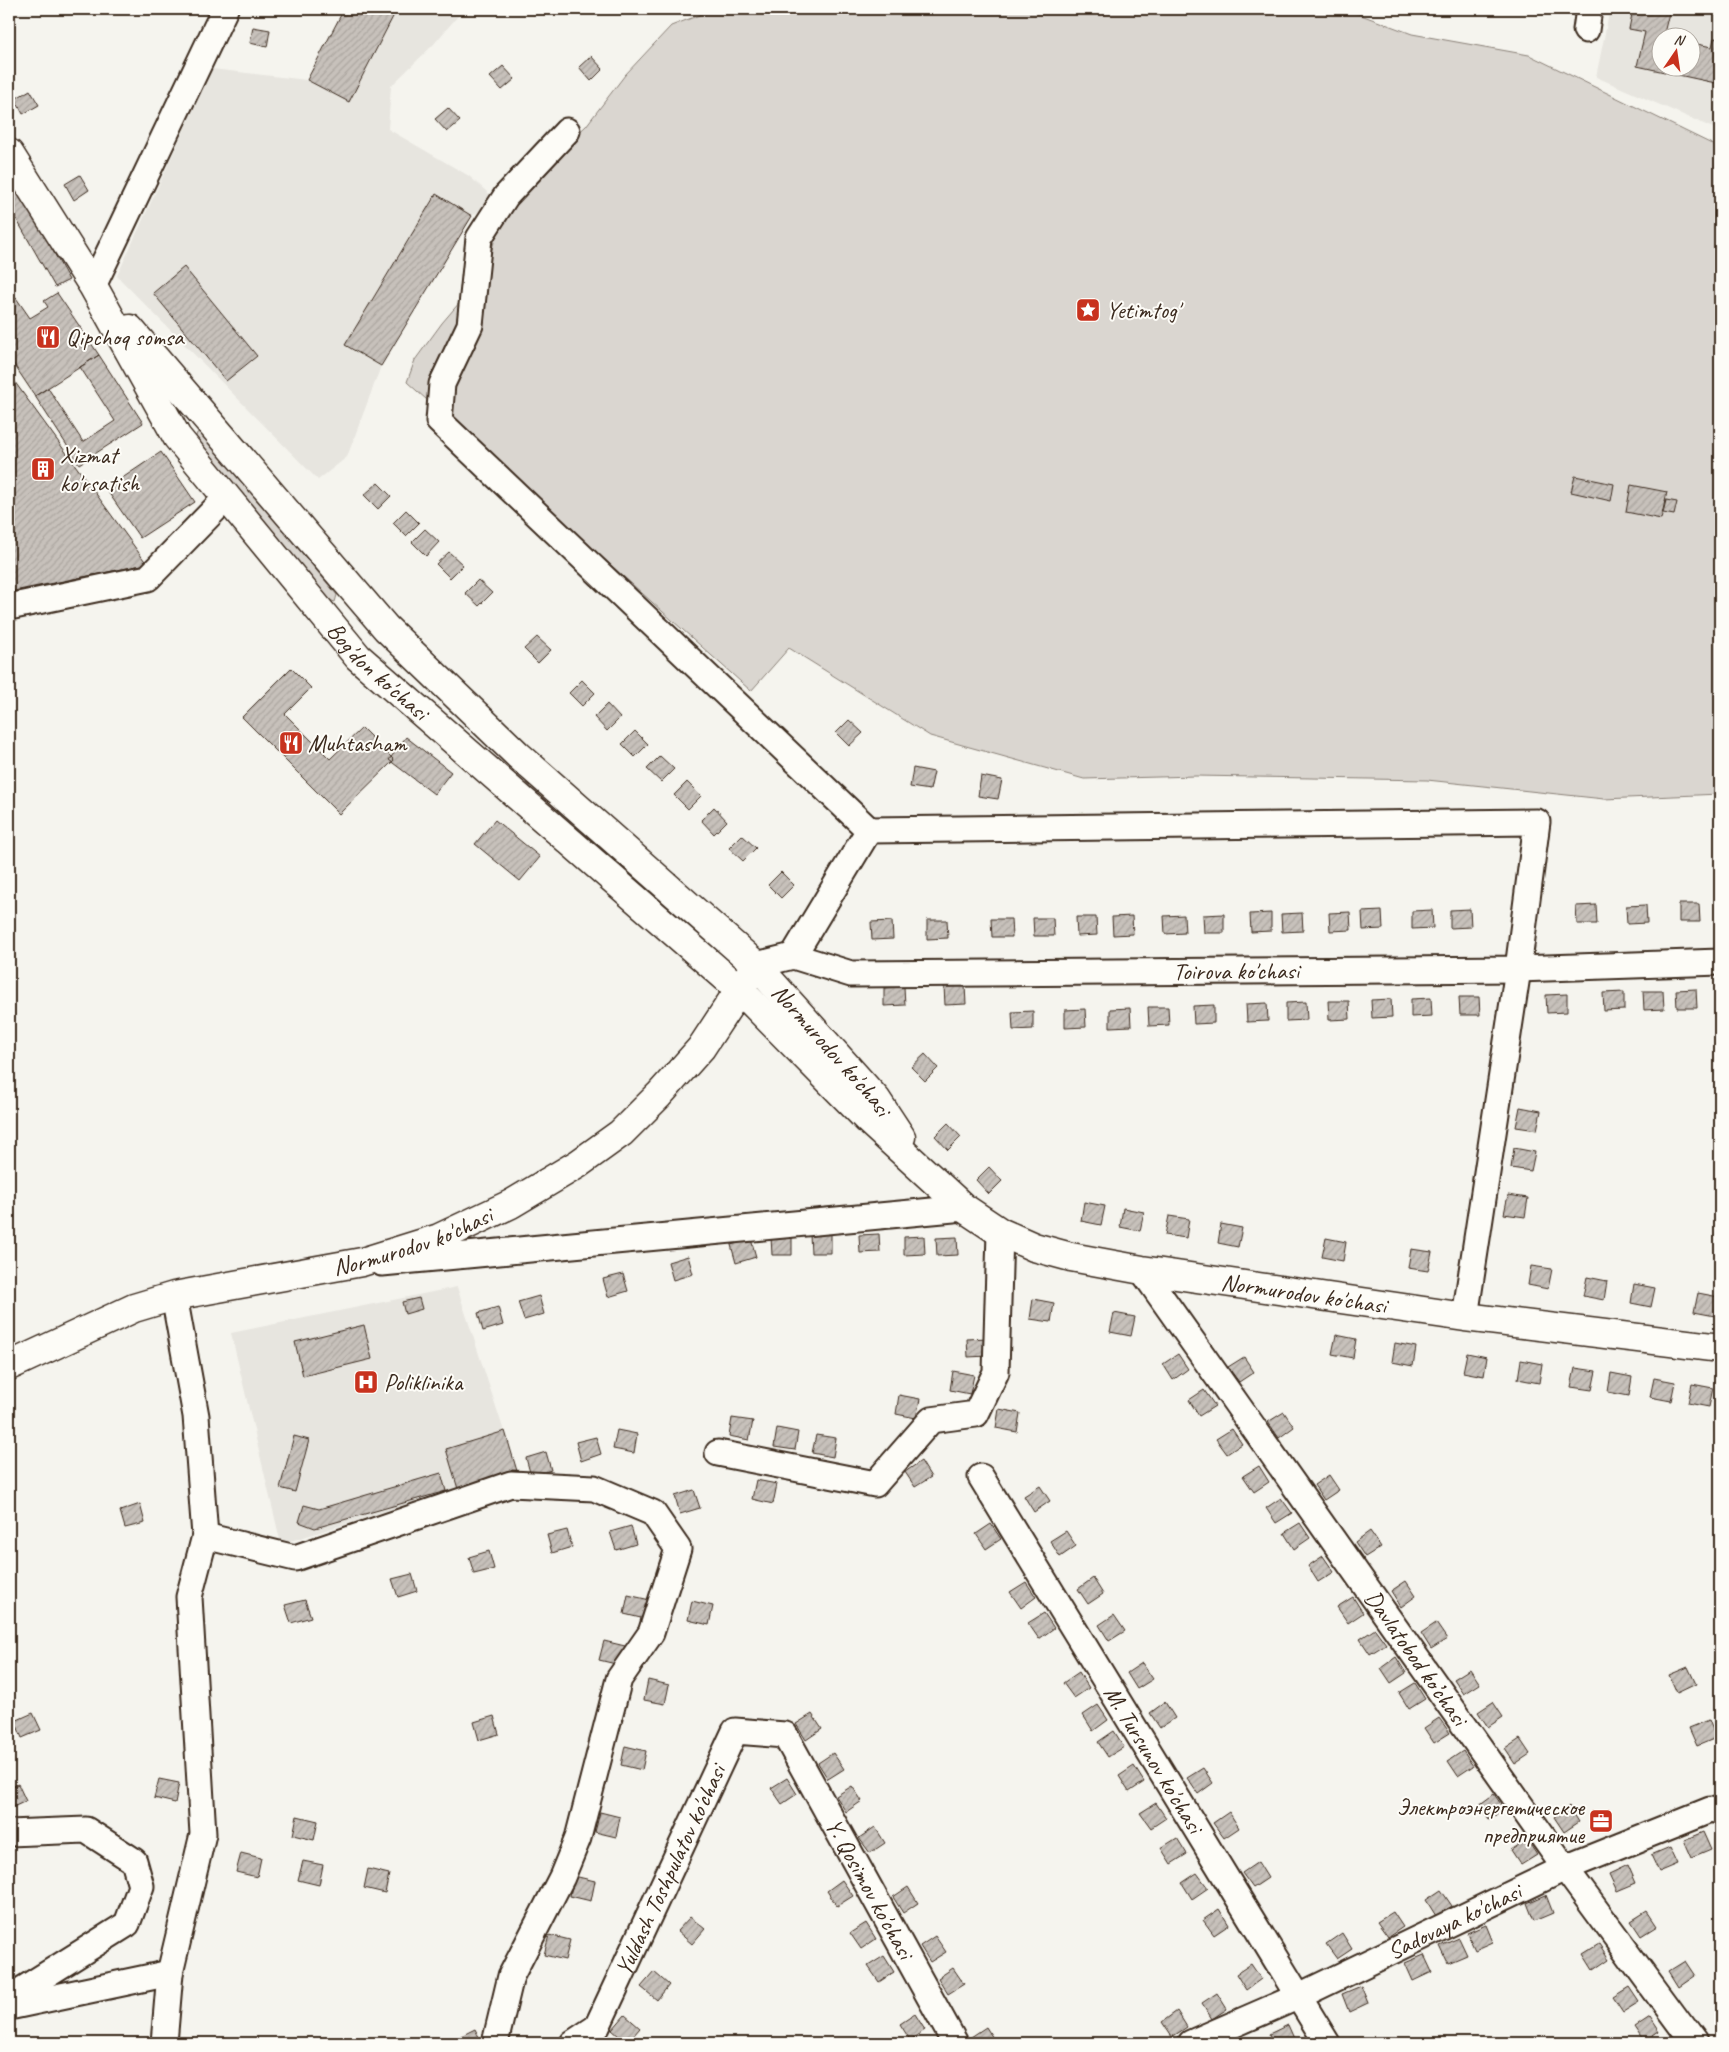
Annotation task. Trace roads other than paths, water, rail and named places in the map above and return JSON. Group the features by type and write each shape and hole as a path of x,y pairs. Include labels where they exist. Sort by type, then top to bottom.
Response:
{"main road":[{"name":"Bog'don ko'chasi","path":"9,153 93,286 177,437 358,658 739,989"},
{"name":"Bog'don ko'chasi","path":"93,286 386,628 518,755 756,965"},
{"path":"358,658 354,649 354,639 359,631 367,625 377,624 386,628"},
{"name":"Normurodov ko'chasi","path":"9,1366 134,1308 174,1296 336,1268 414,1246 464,1227 532,1192 600,1149 621,1133 640,1114 694,1056 756,965 876,1099 916,1164"},
{"name":"Normurodov ko'chasi","path":"739,989 868,1120 964,1208 1000,1232 1034,1247 1052,1253 1142,1270 1465,1317 1720,1348"}],"street":[{"path":"93,286 225,9"},
{"path":"567,131 506,196 479,238 470,325 442,384 439,421 869,830 1537,822 1518,969 1465,1317"},
{"path":"9,608 148,578 226,498"},
{"path":"756,965 793,956 869,830"},
{"name":"Toirova ko'chasi","path":"793,956 851,974 1518,969 1720,962"},
{"path":"336,1268 964,1208"},
{"path":"718,1453 875,1484 931,1420 976,1414 996,1372 1000,1232"},
{"name":"Davlatobod ko’chasi","path":"1142,1270 1564,1868 1694,2043"},
{"path":"164,2043 170,1973 203,1834 189,1597 205,1536 196,1416 174,1296"},
{"name":"M. Tursunov ko'chasi","path":"981,1477 1327,2043"},
{"path":"205,1536 295,1558 511,1484 594,1488 653,1513 678,1549 651,1634 619,1679 578,1838 562,1877 511,1976 495,2043"},
{"name":"Yuldash Toshpulatov ko'chasi","path":"573,2043 597,2028 735,1731 785,1735"},
{"name":"Y. Qosimov ko'chasi","path":"785,1735 955,2043"},
{"name":"Sadovaya ko'chasi","path":"1191,2043 1298,1997 1564,1868 1710,1810 1720,1812"},
{"path":"9,1833 86,1830 134,1862 141,1886 127,1924 9,1998"},
{"path":"9,2008 170,1973"}],"place":[{"name":"Yetimtog'","path":"1088,310"},
{"name":"Qipchoq somsa","path":"48,337"},
{"name":"Xizmat ko'rsatish","path":"43,469"},
{"name":"Muhtasham","path":"291,743"},
{"name":"Poliklinika","path":"366,1382"},
{"name":"Электроэнергетическое предприятие","path":"1601,1821"}]}
